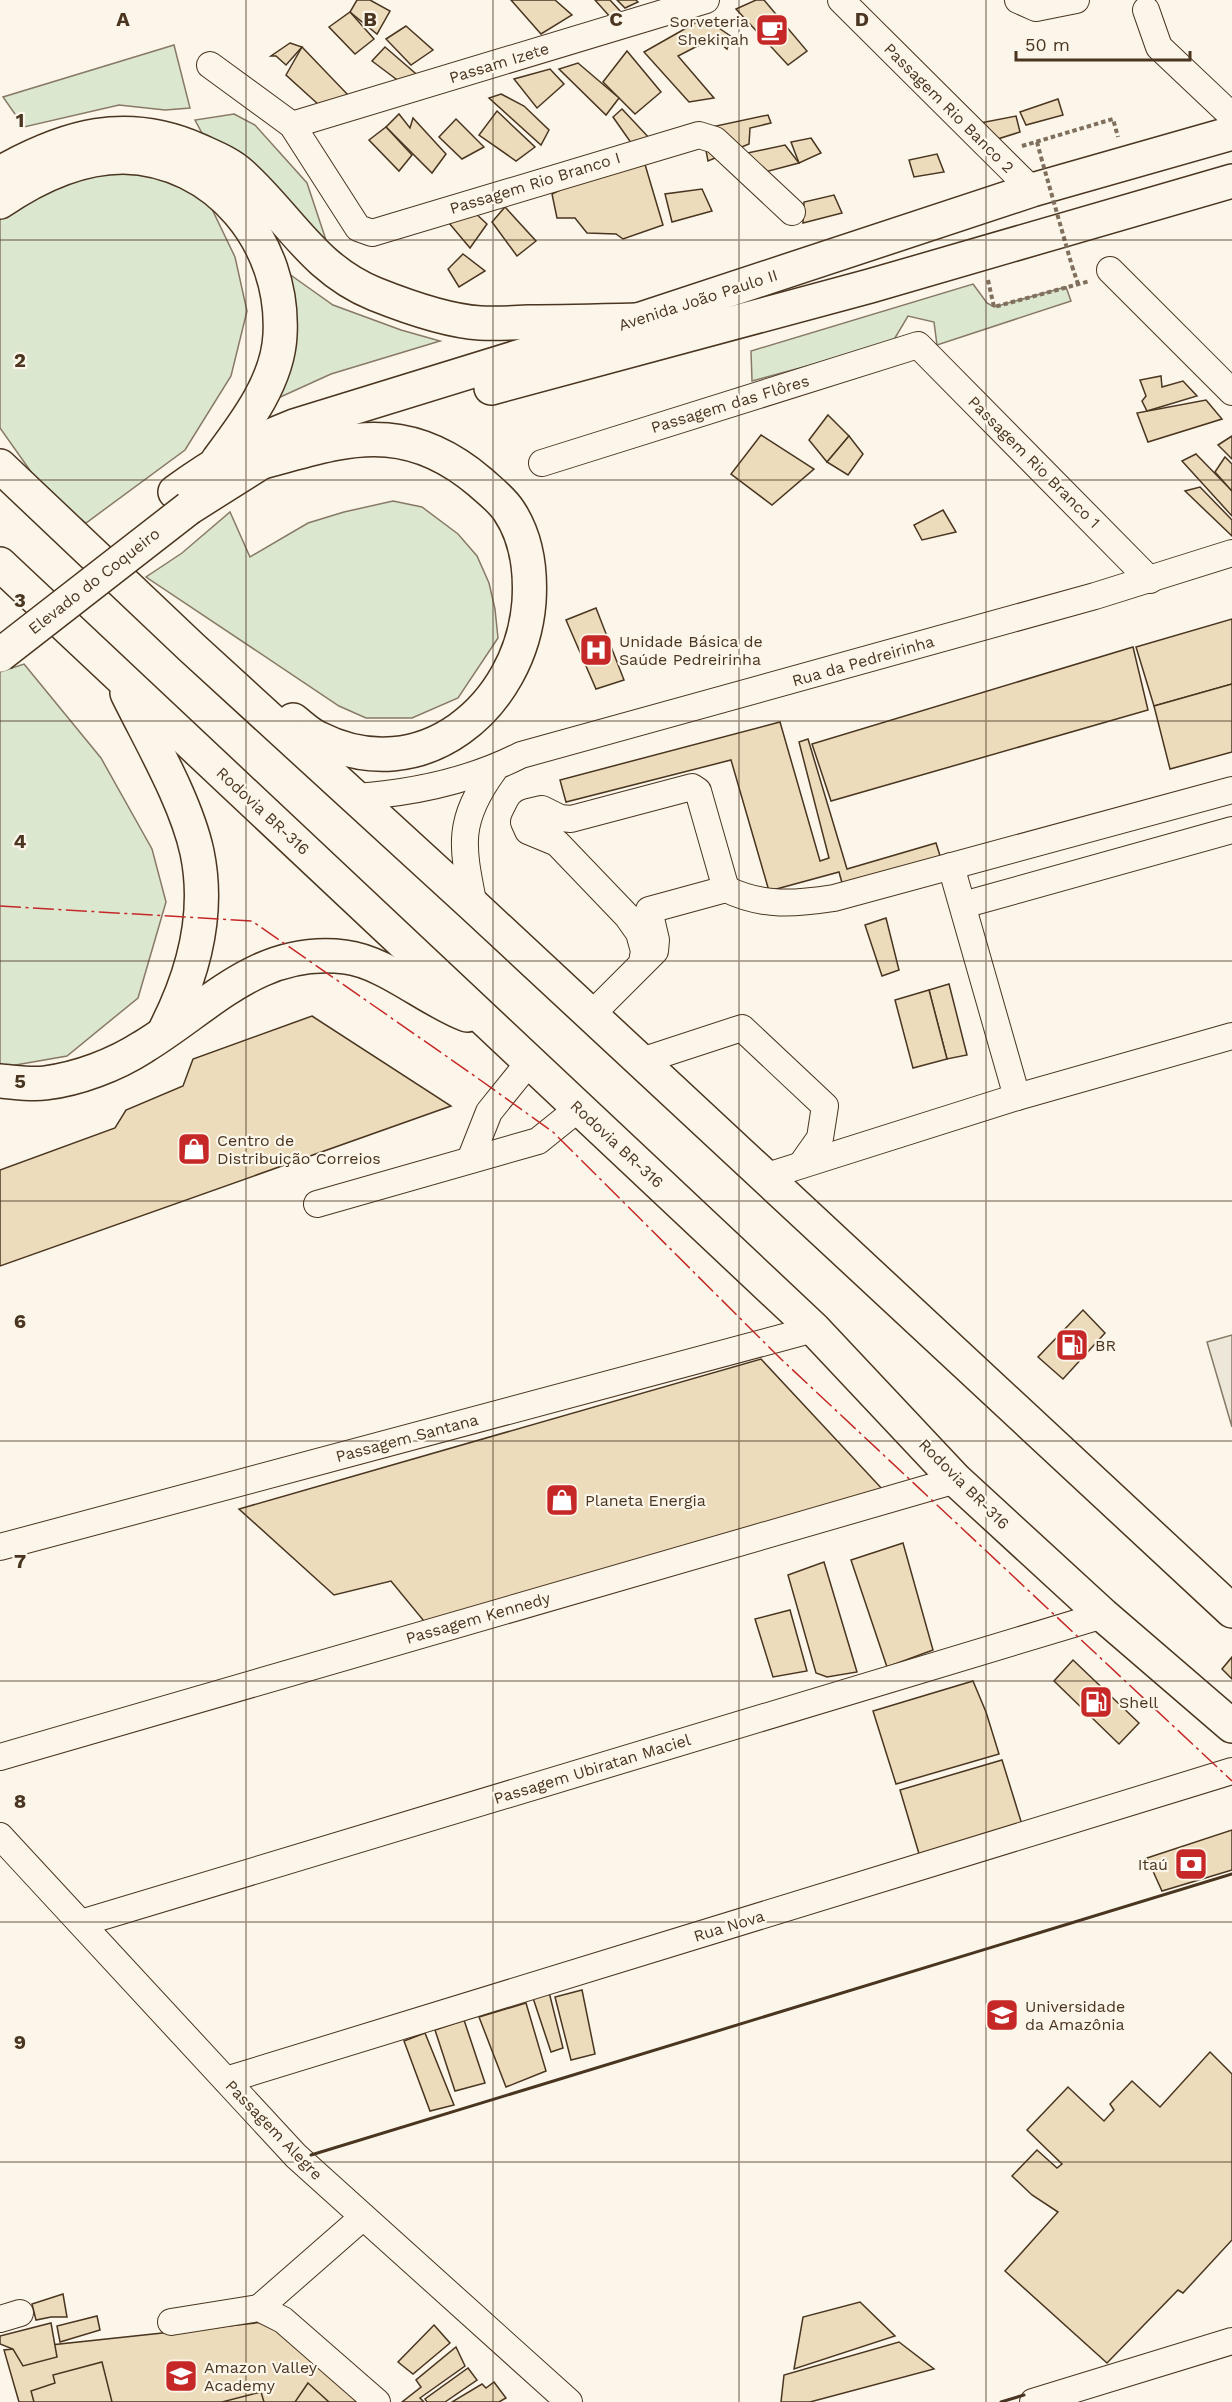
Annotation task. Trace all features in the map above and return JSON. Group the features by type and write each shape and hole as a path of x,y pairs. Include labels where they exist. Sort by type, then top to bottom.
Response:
{"main road":[{"path":"0,173 33,154 67,142 113,133 132,131 181,142 241,174 288,224 308,250 345,279 374,294 416,309 479,323 638,320"},
{"name":"Avenida João Paulo II","path":"182,500 219,460 250,443 294,426 638,320 1032,190 1232,133"},
{"path":"0,202 29,182 102,158 124,157 169,164 190,174 232,204 244,218 266,251 275,275 280,336 273,368 261,395 244,426 219,460"},
{"name":"Avenida João Paulo II","path":"182,500 300,442 345,428 870,286 1232,181"},
{"path":"191,647 317,738 366,752 422,749 448,738 492,700 518,656 527,629 531,575 524,543 509,511 455,463 446,457 413,445 387,440 354,441 258,463"},
{"path":"0,444 54,518"},
{"path":"0,466 191,647 474,906 638,1062 1105,1491 1232,1611"},
{"name":"Elevado do Coqueiro","path":"0,630 182,500"},
{"name":"Elevado do Coqueiro","path":"0,655 182,500"},
{"name":"Rodovia BR-316","path":"0,564 814,1329 956,1480 1103,1616 1232,1726"},
{"path":"118,675 161,762 197,852 201,905 195,961 184,992 164,1032"},
{"path":"0,1081 45,1084 94,1071 142,1048 219,992 276,963 308,956 346,957 380,968 418,992 491,1024"}],"street":[{"name":"Passam Izete","path":"292,125 705,0"},
{"name":"Passagem Rio Banco 2","path":"841,0 1032,190"},
{"path":"1018,0 1036,8 1076,0"},
{"path":"1146,10 1159,46 1232,116"},
{"path":"210,65 292,125"},
{"name":"Passagem Rio Branco I","path":"292,125 358,228 372,233 699,135 715,140 792,212"},
{"path":"1110,270 1232,392"},
{"name":"Passagem das Flôres","path":"542,462 918,345"},
{"name":"Passagem Rio Branco 1","path":"918,345 1150,580"},
{"name":"Rua da Pedreirinha","path":"355,797 405,792 494,770 521,755 1150,580 1232,553"},
{"path":"474,906 463,848 467,816 494,770"},
{"path":"590,1016 655,951 656,940 638,913 557,843 528,831 524,822 525,815 542,809 560,818 571,819 692,788 698,791 726,889"},
{"path":"638,913 726,889 742,897 770,904 795,904 834,898 1232,790"},
{"path":"963,905 1221,831 1232,830"},
{"path":"951,866 1017,1097"},
{"path":"638,1062 742,1028 825,1106 820,1137 801,1165"},
{"path":"764,1177 1017,1097 1232,1036"},
{"path":"470,1160 489,1112 530,1061"},
{"path":"317,1204 538,1141 579,1108"},
{"name":"Passagem Santana","path":"0,1547 814,1329"},
{"name":"Passagem Kennedy","path":"0,1757 956,1480"},
{"name":"Passagem Ubiratan Maciel","path":"81,1923 1103,1616"},
{"name":"Rua Nova","path":"226,2080 1232,1771"},
{"name":"Passagem Alegre","path":"0,1836 296,2156 569,2402"},
{"path":"171,2322 259,2308 363,2217"},
{"path":"259,2308 283,2319 377,2402"},
{"path":"1033,2402 1232,2341"}],"path":[{"path":"1019,147 1113,120 1119,141"},
{"path":"998,277 987,280 994,307 1077,284 1036,142"}],"green space":[{"path":"174,45 190,108 165,110 119,105 24,127 3,97"},
{"path":"234,114 255,125 307,183 330,252 203,135 195,120"},
{"path":"169,164 210,205 235,257 247,311 231,376 185,450 86,523 46,493 0,428 0,217 54,182"},
{"path":"285,271 333,305 401,330 440,341 331,374 276,399"},
{"path":"973,284 987,303 994,307 1066,287 1071,301 937,345 934,322 908,316 892,343 752,381 751,351"},
{"path":"393,501 422,507 458,534 477,556 489,583 498,638 458,698 412,718 366,718 339,706 146,577 182,553 230,512 250,557 308,523"},
{"path":"24,664 101,758 152,849 166,902 138,998 67,1056 10,1066 0,1065 0,672"}],"shaded area":[{"path":"1232,1335 1232,1427 1207,1342"}],"building":[{"path":"357,0 370,0 390,11 377,34 350,12"},
{"path":"511,0 555,0 572,15 541,34"},
{"path":"595,0 610,0 631,23 619,27"},
{"path":"617,0 636,0 638,2 625,8"},
{"name":"Sorveteria Shekinah","path":"756,0 764,0 807,51 788,65 736,9"},
{"path":"350,12 374,39 355,54 329,27"},
{"path":"704,18 732,37 727,49 713,38 678,56 714,98 689,102 644,52"},
{"path":"406,26 433,50 411,65 386,39"},
{"path":"290,43 302,47 286,65 276,56 271,56"},
{"path":"302,47 350,97 319,105 286,75"},
{"path":"385,47 422,79 400,82 372,61"},
{"path":"627,51 661,92 635,114 603,82"},
{"path":"578,63 619,98 606,115 559,69"},
{"path":"550,69 564,84 537,108 514,79"},
{"path":"501,94 524,106 549,130 541,145 489,98"},
{"path":"1058,99 1063,115 1026,125 1020,112"},
{"path":"622,109 653,142 634,147 613,117"},
{"path":"497,111 535,147 516,161 479,135"},
{"path":"399,114 410,128 413,118 446,154 432,173 386,127"},
{"path":"768,115 771,123 750,128 749,144 708,161 702,129"},
{"path":"1016,116 1020,132 988,142 975,124"},
{"path":"456,119 484,147 462,159 439,137"},
{"path":"386,127 412,155 399,171 369,140"},
{"path":"811,138 821,153 799,163 791,142"},
{"path":"785,145 799,163 742,178 724,158"},
{"path":"641,151 663,225 623,239 616,234 587,233 575,218 557,218 552,194"},
{"path":"937,154 944,172 914,177 909,160"},
{"path":"702,189 712,211 672,222 665,194"},
{"path":"834,195 842,213 803,223 804,202"},
{"path":"505,207 536,241 517,256 492,222"},
{"path":"473,211 487,224 470,248 449,223"},
{"path":"463,254 485,271 459,287 448,269"},
{"path":"1161,376 1162,387 1183,381 1197,396 1147,411 1142,401 1146,396 1140,380"},
{"path":"1206,400 1222,419 1148,442 1137,413"},
{"path":"828,415 849,436 827,462 809,440"},
{"path":"761,435 814,469 772,505 731,474"},
{"path":"849,436 863,454 848,475 827,462"},
{"path":"1232,436 1232,459 1218,445"},
{"path":"1196,454 1232,491 1232,516 1182,461"},
{"path":"1225,457 1232,464 1232,491 1215,472"},
{"path":"1200,487 1232,520 1232,536 1185,491"},
{"path":"943,510 956,532 922,540 914,525"},
{"name":"Unidade Básica de Saúde Pedreirinha","path":"596,608 624,680 596,689 566,620"},
{"path":"1232,619 1232,684 1154,706 1136,647"},
{"path":"1133,647 1148,710 831,801 812,744"},
{"path":"1232,684 1232,752 1170,769 1154,706"},
{"path":"780,722 820,861 829,858 799,742 808,739 847,869 936,843 942,862 844,890 839,872 769,891 731,760 566,802 560,780"},
{"path":"886,918 899,970 882,976 865,925"},
{"path":"949,984 967,1055 947,1059 929,990"},
{"path":"929,990 947,1059 913,1068 895,1000"},
{"name":"Centro de Distribuição Correios","path":"312,1016 451,1106 0,1266 0,1170 115,1128 126,1110 183,1086 193,1059"},
{"name":"BR","path":"1083,1310 1105,1333 1063,1379 1038,1357"},
{"name":"Planeta Energia","path":"761,1359 885,1492 428,1626 391,1581 334,1595 239,1509"},
{"path":"903,1543 933,1650 887,1667 851,1560"},
{"path":"824,1562 857,1672 827,1677 816,1673 788,1575"},
{"path":"790,1610 807,1671 773,1677 755,1619"},
{"path":"1232,1657 1232,1679 1222,1669"},
{"name":"Shell","path":"1073,1660 1139,1723 1119,1744 1054,1681"},
{"path":"973,1681 986,1712 999,1754 896,1784 873,1711"},
{"path":"1002,1760 1024,1831 920,1857 900,1790"},
{"name":"Itaú","path":"1232,1830 1232,1870 1162,1891 1147,1858"},
{"path":"582,1990 595,2054 571,2060 555,1997"},
{"path":"549,1992 563,2048 551,2052 533,1998"},
{"path":"526,2003 546,2071 506,2087 479,2017"},
{"path":"464,2020 485,2083 455,2091 435,2030"},
{"path":"425,2033 454,2105 430,2111 404,2041"},
{"path":"1210,2052 1232,2074 1232,2240 1183,2293 1178,2290 1107,2363 1005,2271 1058,2212 1032,2195 1012,2176 1037,2150 1057,2168 1062,2164 1027,2130 1068,2087 1104,2121 1114,2110 1110,2104 1132,2081 1160,2107"},
{"path":"63,2294 67,2317 36,2320 32,2304"},
{"path":"860,2302 895,2336 794,2369 803,2317"},
{"path":"97,2316 100,2330 60,2342 57,2326"},
{"name":"Amazon Valley Academy","path":"283,2320 383,2402 19,2402 4,2350"},
{"path":"51,2323 57,2357 23,2366 13,2349 0,2344 0,2336"},
{"path":"434,2325 450,2343 413,2374 398,2362"},
{"path":"899,2342 934,2369 810,2402 781,2402 784,2375"},
{"path":"456,2347 465,2366 420,2398 424,2402 402,2402 421,2387 416,2380"},
{"path":"102,2362 112,2402 34,2402 31,2391 55,2383 53,2375"},
{"path":"468,2368 477,2380 445,2402 427,2402 425,2399"},
{"path":"494,2382 506,2398 499,2402 452,2402 482,2384 486,2388"},
{"path":"308,2383 329,2402 295,2402"},
{"path":"261,2392 264,2402 222,2402"}],"wall":[{"path":"311,2155 1232,1874"},
{"path":"1001,2402 1024,2395"}],"power":[{"path":"0,906 252,921 469,1072 553,1132 781,1359 1232,1781"}],"place":[{"name":"Sorveteria Shekinah","path":"772,30"},
{"name":"Unidade Básica de Saúde Pedreirinha","path":"596,650"},
{"name":"Centro de Distribuição Correios","path":"194,1149"},
{"name":"BR","path":"1072,1345"},
{"name":"Planeta Energia","path":"562,1500"},
{"name":"Shell","path":"1096,1702"},
{"name":"Itaú","path":"1191,1864"},
{"name":"Universidade da Amazônia","path":"1002,2015"},
{"name":"Amazon Valley Academy","path":"181,2376"}]}
